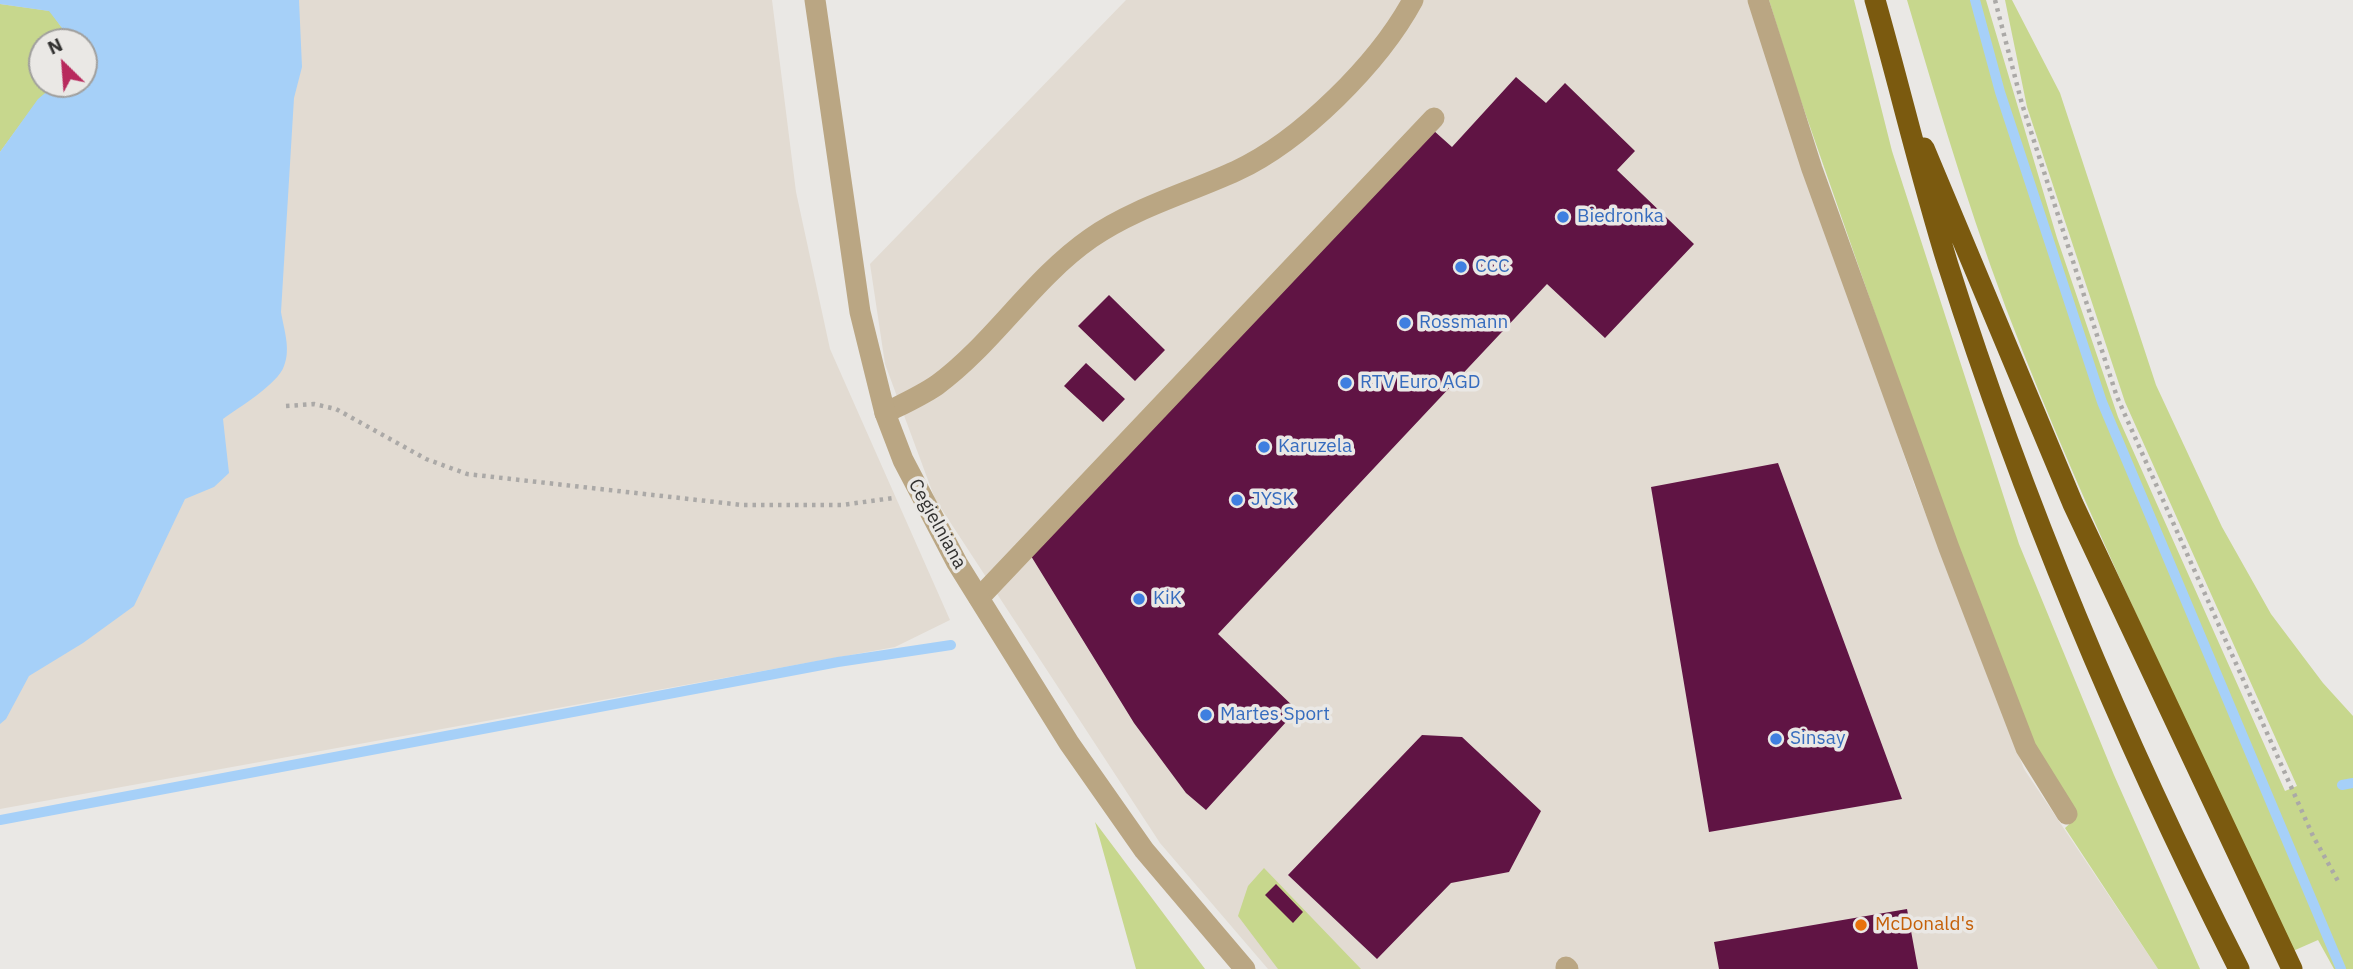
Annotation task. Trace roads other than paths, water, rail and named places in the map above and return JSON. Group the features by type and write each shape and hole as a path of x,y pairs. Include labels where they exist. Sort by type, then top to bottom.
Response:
{"highway":[{"path":"1875,0 1948,266 2062,585 2239,969"},
{"path":"1905,108 1938,176 2073,504 2292,969"}],"street":[{"name":"Cegielniana","path":"815,0 851,262 886,412 918,492 1037,695 1114,808 1144,850 1245,969"},
{"path":"886,412 920,395 952,372 1060,262 1091,237 1121,220 1238,170 1310,122 1383,47 1413,0"},
{"path":"1758,0 1812,169 1949,548 2026,748 2067,814"},
{"path":"979,598 1434,118"}],"water":[{"path":"0,0 299,0 302,67 294,98 281,312 287,346 284,366 266,388 223,419 229,473 214,487 185,499 134,606 83,643 29,676 6,719 0,724 0,152 39,98 98,98 98,28 62,28 49,11 0,4"}],"waterway":[{"path":"1975,0 2000,92 2102,402 2341,969"},
{"path":"0,820 838,662 951,645"},
{"path":"2342,785 2353,783"}],"place":[{"name":"Biedronka","path":"1563,217"},
{"name":"CCC","path":"1461,267"},
{"name":"Rossmann","path":"1405,323"},
{"name":"RTV Euro AGD","path":"1346,383"},
{"name":"Karuzela","path":"1264,447"},
{"name":"JYSK","path":"1237,500"},
{"name":"KiK","path":"1139,599"},
{"name":"Martes Sport","path":"1206,715"},
{"name":"Sinsay","path":"1776,739"},
{"name":"McDonald's","path":"1861,925"}]}
